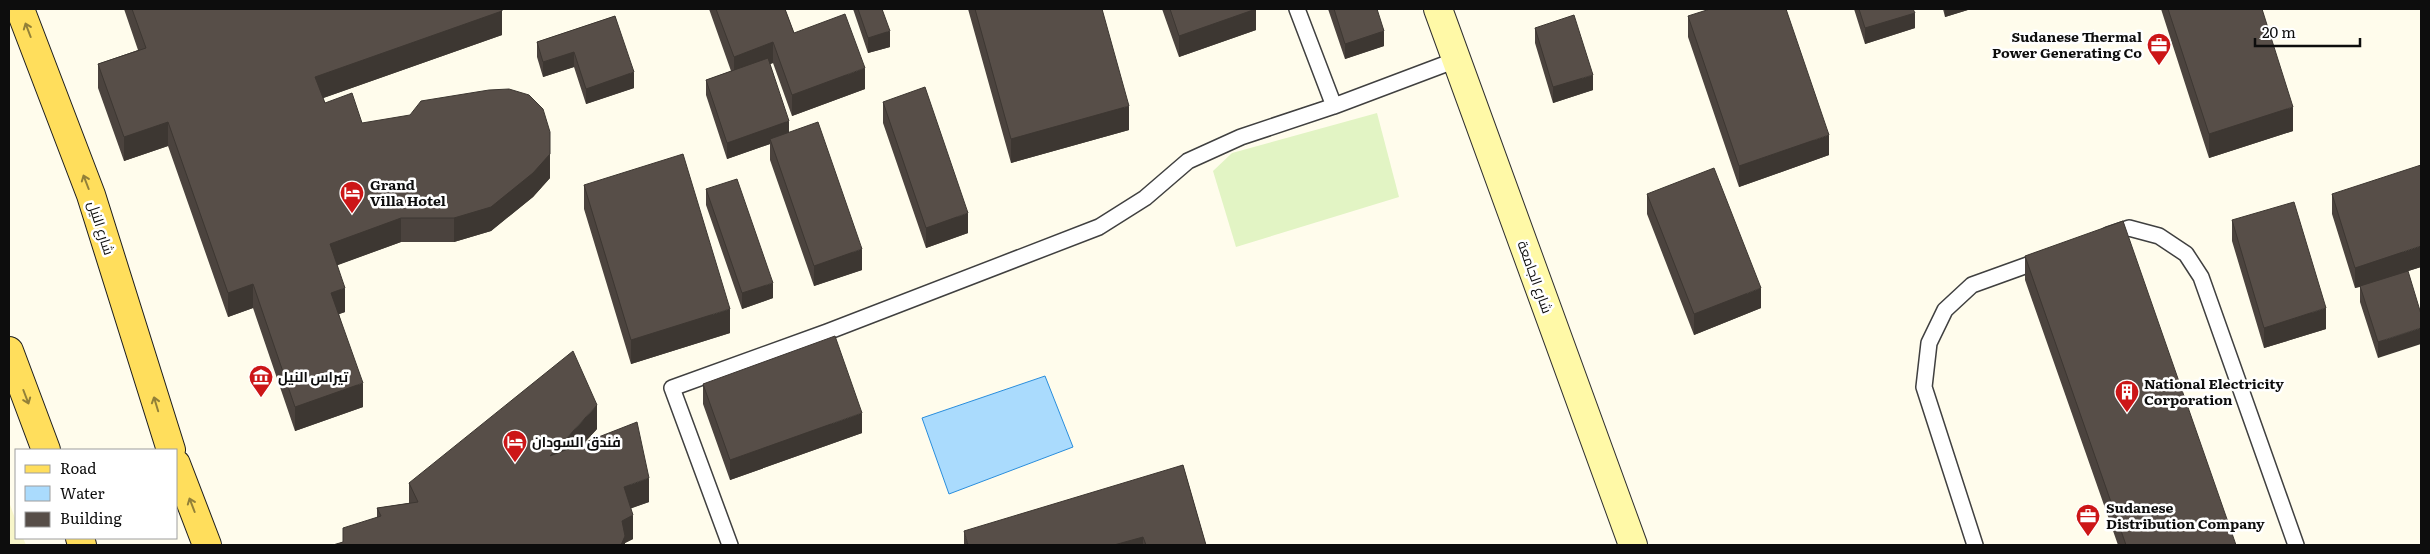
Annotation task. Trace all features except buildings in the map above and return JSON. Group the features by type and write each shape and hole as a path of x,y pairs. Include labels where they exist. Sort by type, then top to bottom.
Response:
{"main road":[{"name":"شارع النيل","path":"20,9 91,195 171,449"},
{"name":"شارع الجامعة","path":"1438,9 1633,545"},
{"path":"9,352 46,449"},
{"path":"178,469 207,545"}],"lane":[{"path":"1298,9 1334,106"},
{"path":"730,545 672,388 827,332 1099,227 1145,198 1188,161 1240,137 1334,106 1456,60"},
{"path":"2092,241 2129,228 2159,236 2186,254 2201,277 2296,545"},
{"path":"1975,545 1924,387 1929,344 1945,310 1972,285 2055,255"}],"shaded area":[{"path":"9,502 15,518 15,539 23,539 26,545 9,545"}],"green space":[{"path":"1377,113 1399,197 1236,247 1213,171 1232,153"}],"water":[{"path":"1045,376 1073,447 949,494 922,418"}],"place":[{"name":"Sudanese Thermal Power Generating Co","path":"2159,66"},
{"name":"Grand Villa Hotel","path":"352,214"},
{"name":"تيراس النيل","path":"261,398"},
{"name":"National Electricity Corporation","path":"2127,413"},
{"name":"فندق السودان","path":"515,463"},
{"name":"Sudanese Distribution Company","path":"2088,537"}]}
